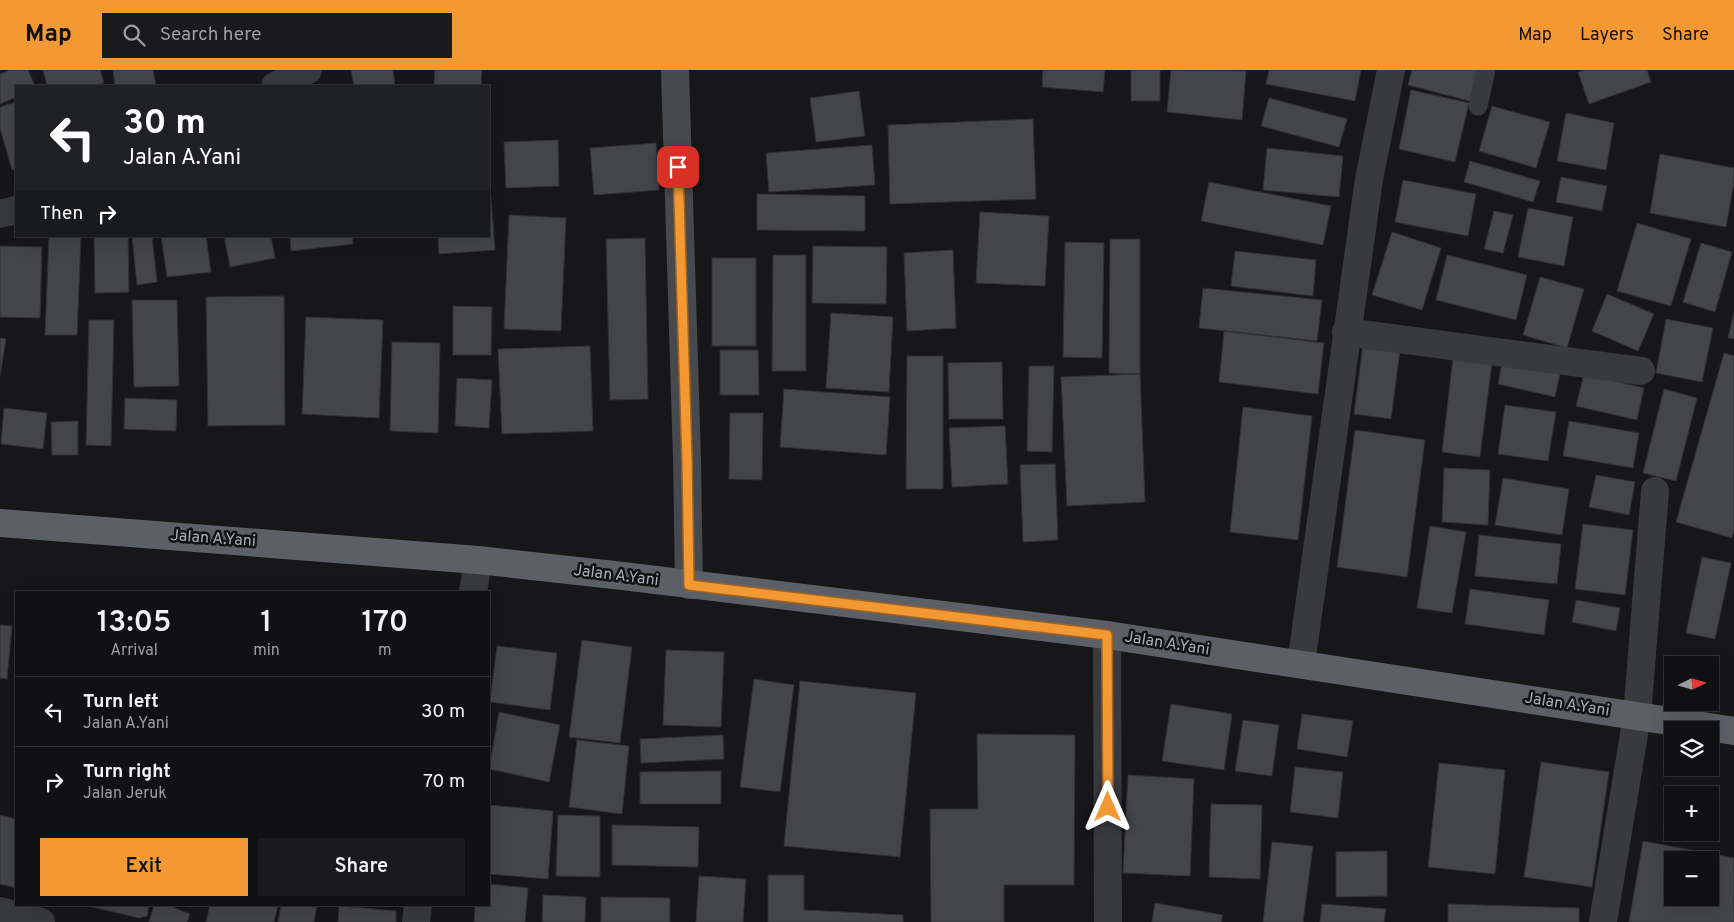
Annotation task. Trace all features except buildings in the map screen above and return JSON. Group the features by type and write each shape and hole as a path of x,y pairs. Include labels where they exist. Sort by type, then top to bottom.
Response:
{"highway":[{"name":"Jalan A.Yani","path":"0,523 478,560 1107,635 1734,731"}],"main road":[{"path":"675,70 687,450 689,585"}],"street":[{"path":"277,85 308,70"},
{"path":"1301,664 1346,332 1369,179 1391,70"},
{"path":"0,214 15,210"},
{"path":"1346,332 1641,371"},
{"path":"1603,922 1636,716 1655,491"},
{"path":"473,591 478,560"},
{"path":"1107,635 1108,922"},
{"path":"416,922 418,906"},
{"path":"0,911 42,922"}],"lane":[{"path":"1478,106 1486,70"}],"route":[{"path":"678,167 689,585 1107,635 1108,807"}]}
